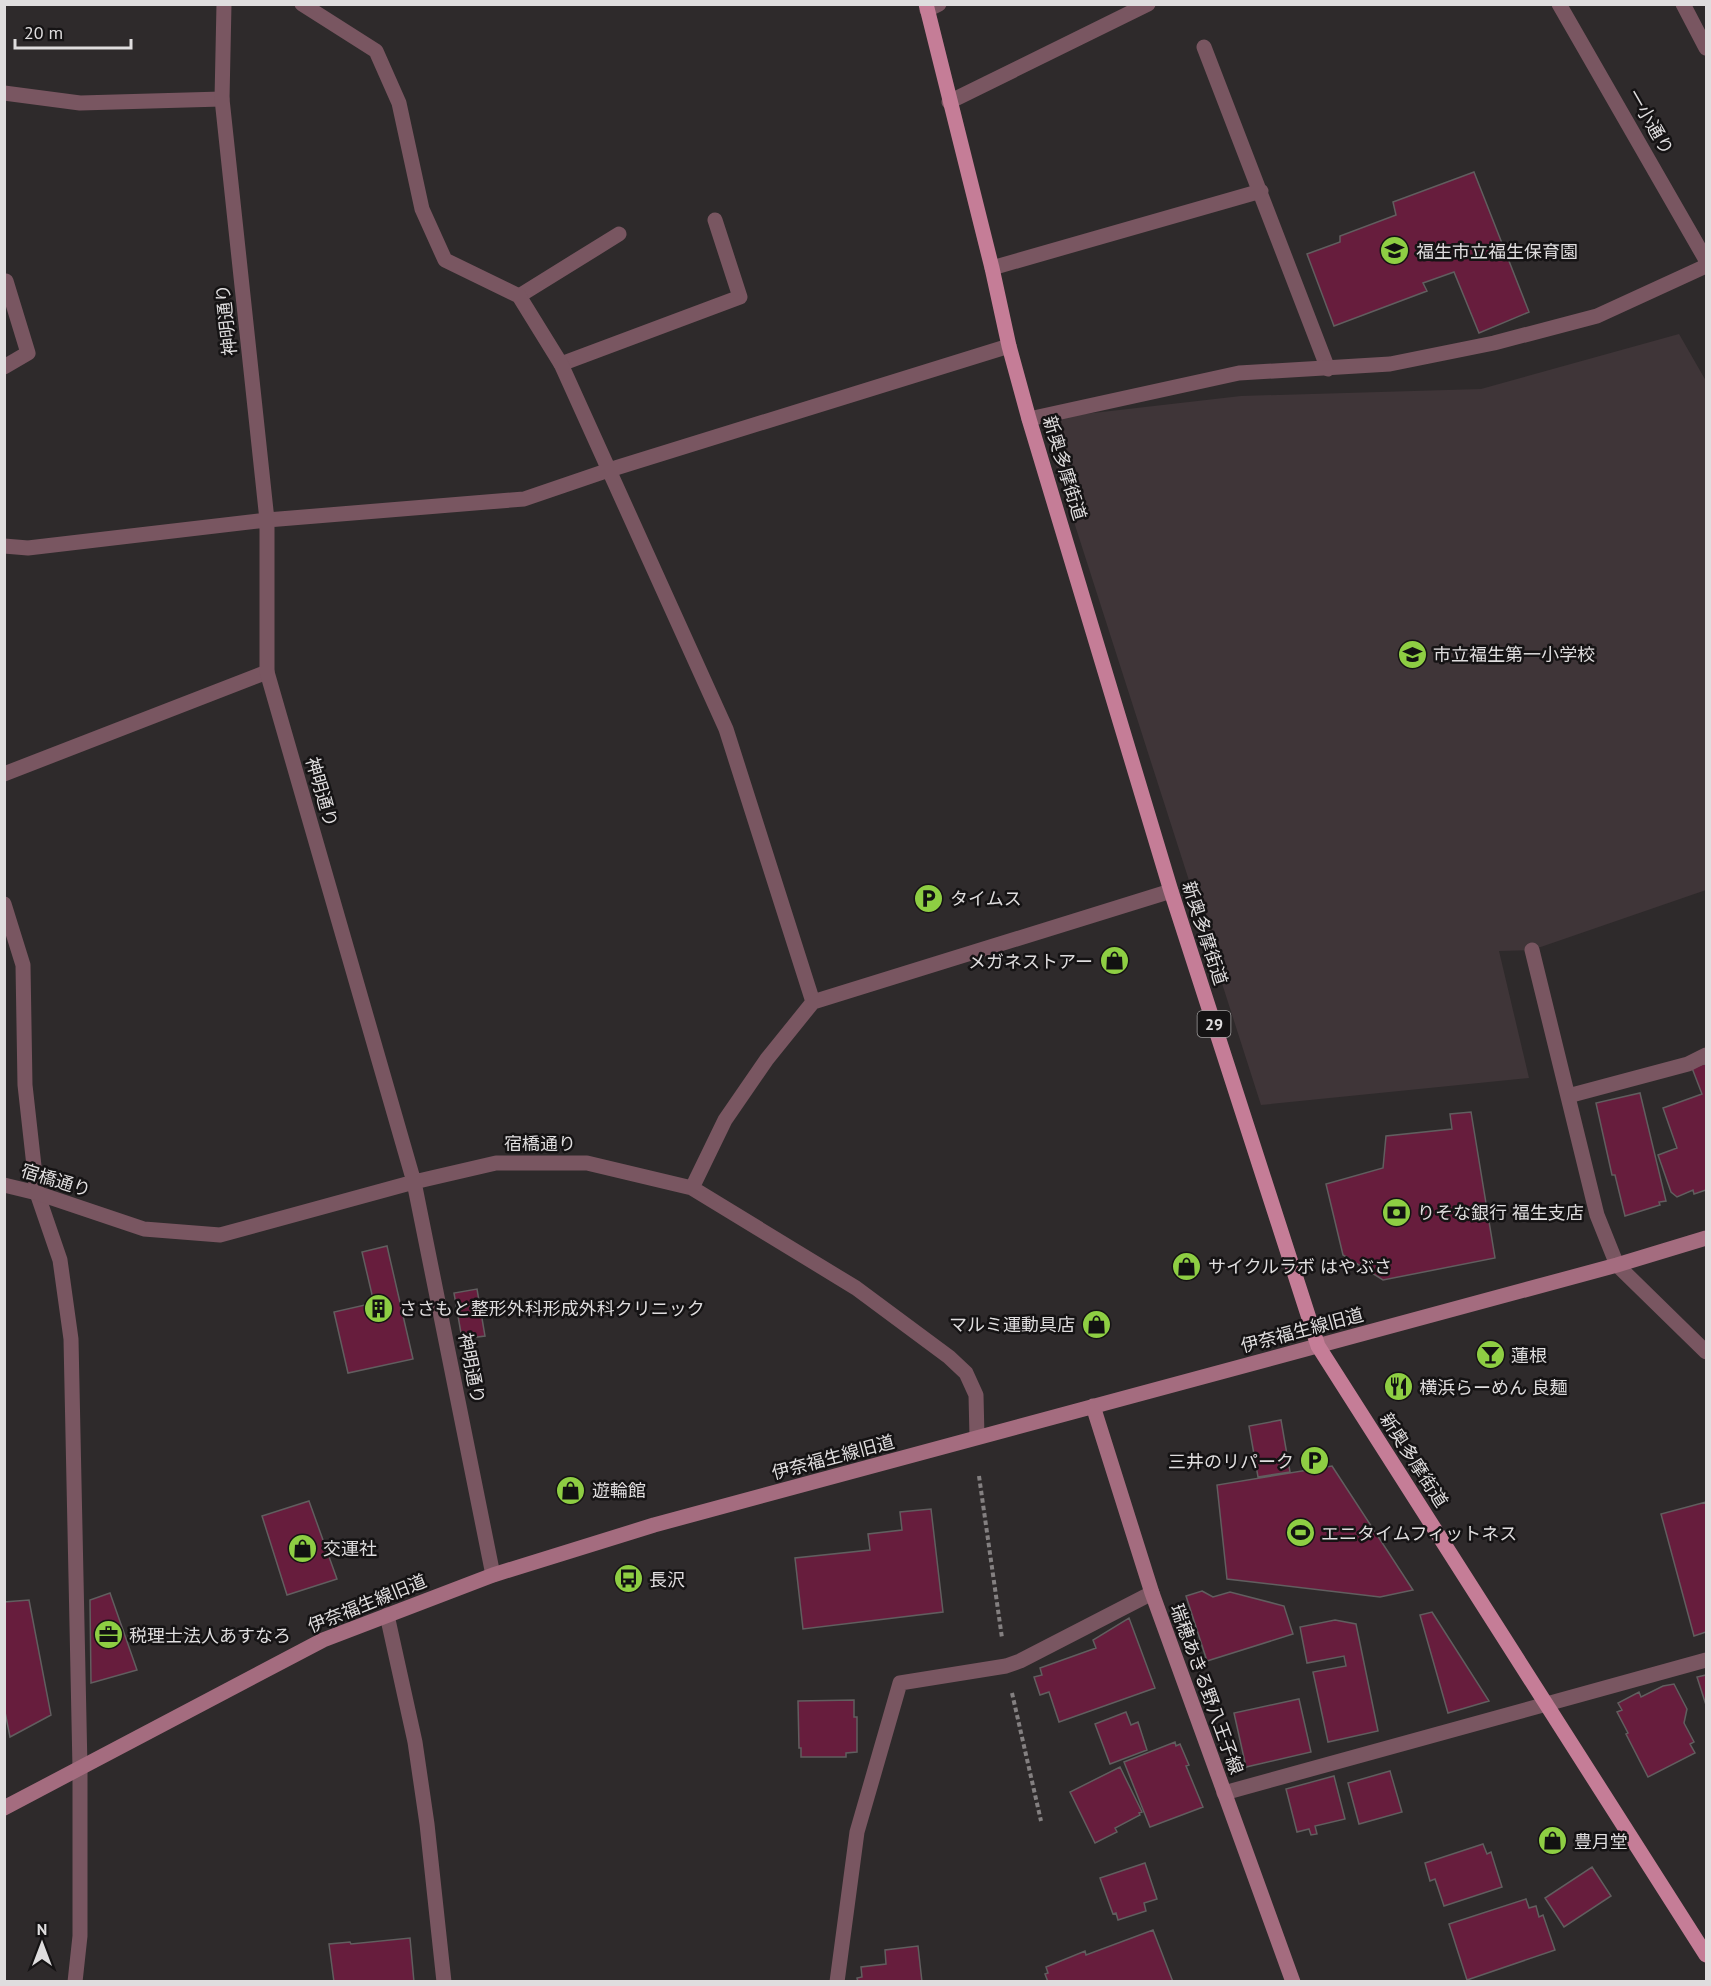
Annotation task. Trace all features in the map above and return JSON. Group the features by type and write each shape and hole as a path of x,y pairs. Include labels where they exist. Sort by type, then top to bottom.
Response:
{"main road":[{"name":"新奥多摩街道","path":"931,6 949,102 1029,419 1171,891 1318,1346 1707,1955"}],"street":[{"name":"神明通り","path":"224,4 222,99 267,520 267,672 414,1182 493,1575"},
{"path":"302,4 376,51 399,103 422,209 445,260 519,296 561,364 726,729 813,1002"},
{"path":"949,102 1148,4"},
{"name":"一小通り","path":"1559,4 1707,260"},
{"path":"1683,4 1707,48"},
{"path":"1204,47 1328,369"},
{"path":"4,93 80,103 222,99"},
{"path":"992,268 1261,191"},
{"path":"561,364 740,297 716,220"},
{"path":"519,296 619,234"},
{"path":"1029,419 1239,373 1390,364 1494,343 1597,316 1707,266"},
{"path":"4,367 28,353 6,281"},
{"path":"4,546 28,548 267,520 524,499 609,470 1009,346"},
{"path":"4,774 267,672"},
{"path":"692,1188 725,1120 767,1059 813,1002 1171,891"},
{"path":"4,904 23,965 25,1085 37,1193 60,1260 71,1339 80,1768 80,1936 75,1982"},
{"path":"1532,950 1597,1215 1617,1266 1707,1352"},
{"path":"1568,1096 1688,1064 1707,1055"},
{"name":"宿橋通り","path":"4,1185 37,1193 144,1229 220,1235 414,1182 496,1163 587,1163 692,1188 856,1288 949,1357 966,1373 976,1395 977,1437"},
{"name":"伊奈福生線旧道","path":"4,1808 323,1640 493,1575 654,1524 1617,1266 1707,1238"},
{"name":"瑞穂あきる野八王子線","path":"1093,1406 1152,1593 1293,1982"},
{"path":"837,1982 857,1832 900,1683 1006,1666 1020,1661 1152,1593"},
{"path":"387,1615 415,1742 427,1824 444,1982"},
{"path":"1224,1792 1707,1660"}],"shaded area":[{"name":"市立福生第一小学校","path":"1679,334 1706,381 1706,890 1532,950 1499,951 1529,1078 1261,1105 1041,419 1241,396 1481,389"}],"building":[{"path":"1474,172 1529,312 1479,333 1454,272 1423,283 1427,291 1334,326 1307,254 1340,242 1340,236 1396,215 1393,202"},
{"path":"1706,1063 1706,1190 1694,1194 1693,1190 1677,1197 1671,1192 1658,1155 1677,1148 1663,1108 1702,1094 1692,1068"},
{"path":"1640,1093 1666,1201 1625,1216 1615,1175 1612,1175 1596,1103"},
{"path":"1471,1112 1495,1258 1383,1280 1343,1255 1326,1184 1383,1168 1386,1136 1452,1129 1450,1114"},
{"name":"ささもと整形外科形成外科クリニック","path":"387,1246 413,1359 348,1373 334,1312 374,1303 362,1252"},
{"path":"477,1289 485,1336 462,1339 454,1293"},
{"path":"1281,1420 1290,1472 1258,1477 1249,1426"},
{"path":"1332,1466 1413,1590 1380,1597 1227,1579 1217,1485"},
{"path":"309,1501 337,1579 287,1595 262,1516"},
{"path":"1706,1502 1706,1632 1694,1636 1661,1514"},
{"path":"931,1509 943,1612 803,1629 795,1558 870,1550 868,1534 902,1530 900,1512"},
{"path":"1202,1591 1213,1597 1230,1592 1284,1606 1293,1634 1207,1661 1186,1596"},
{"name":"税理士法人あすなろ","path":"110,1593 137,1670 91,1683 90,1600"},
{"path":"29,1600 51,1715 10,1737 4,1707 4,1602"},
{"path":"1432,1612 1489,1701 1448,1713 1420,1615"},
{"path":"1129,1618 1155,1688 1059,1722 1049,1692 1040,1695 1034,1677 1042,1675 1040,1668 1096,1648 1093,1640"},
{"path":"1335,1620 1356,1624 1378,1731 1328,1742 1313,1672 1346,1666 1344,1656 1307,1663 1300,1627"},
{"path":"1706,1675 1706,1705 1697,1677"},
{"path":"1674,1684 1687,1709 1684,1723 1694,1742 1690,1744 1695,1753 1648,1777 1617,1712 1622,1710 1618,1703 1639,1692 1641,1697 1663,1686"},
{"path":"1299,1699 1311,1752 1246,1767 1234,1713"},
{"path":"854,1700 854,1717 857,1717 857,1752 846,1753 846,1757 801,1757 798,1701"},
{"path":"1126,1712 1131,1725 1138,1722 1147,1750 1110,1764 1095,1724"},
{"path":"1175,1742 1176,1746 1180,1744 1189,1765 1186,1766 1203,1807 1150,1827 1124,1762"},
{"path":"1120,1767 1142,1812 1115,1828 1117,1832 1095,1843 1070,1792"},
{"path":"1390,1771 1402,1812 1359,1824 1348,1783"},
{"path":"1334,1776 1345,1819 1315,1826 1317,1834 1311,1835 1309,1829 1297,1832 1286,1789"},
{"path":"1483,1844 1487,1854 1491,1852 1502,1887 1444,1906 1435,1879 1430,1881 1425,1863"},
{"path":"1145,1863 1157,1899 1144,1903 1146,1911 1118,1920 1116,1913 1113,1914 1100,1878"},
{"path":"1592,1867 1611,1896 1564,1927 1545,1898"},
{"path":"1526,1899 1529,1908 1536,1906 1539,1917 1543,1915 1555,1950 1467,1980 1449,1924"},
{"path":"1153,1930 1173,1982 1048,1982 1045,1974 1048,1973 1046,1967 1085,1951 1086,1955"},
{"path":"410,1938 414,1982 334,1982 329,1944"},
{"path":"918,1946 922,1982 858,1982 857,1978 862,1977 861,1967 886,1964 885,1950"}],"place":[{"name":"福生市立福生保育園","path":"1395,251"},
{"name":"市立福生第一小学校","path":"1412,654"},
{"name":"タイムス","path":"929,898"},
{"name":"メガネストアー","path":"1114,961"},
{"name":"りそな銀行 福生支店","path":"1396,1212"},
{"name":"サイクルラボ はやぶさ","path":"1187,1266"},
{"name":"ささもと整形外科形成外科クリニック","path":"378,1308"},
{"name":"マルミ運動具店","path":"1096,1324"},
{"name":"蓮根","path":"1490,1355"},
{"name":"横浜らーめん 良麺","path":"1398,1387"},
{"name":"三井のリパーク","path":"1315,1461"},
{"name":"遊輪館","path":"571,1490"},
{"name":"エニタイムフィットネス","path":"1300,1533"},
{"name":"交運社","path":"302,1548"},
{"name":"長沢","path":"628,1579"},
{"name":"税理士法人あすなろ","path":"108,1635"},
{"name":"豊月堂","path":"1553,1841"}]}
